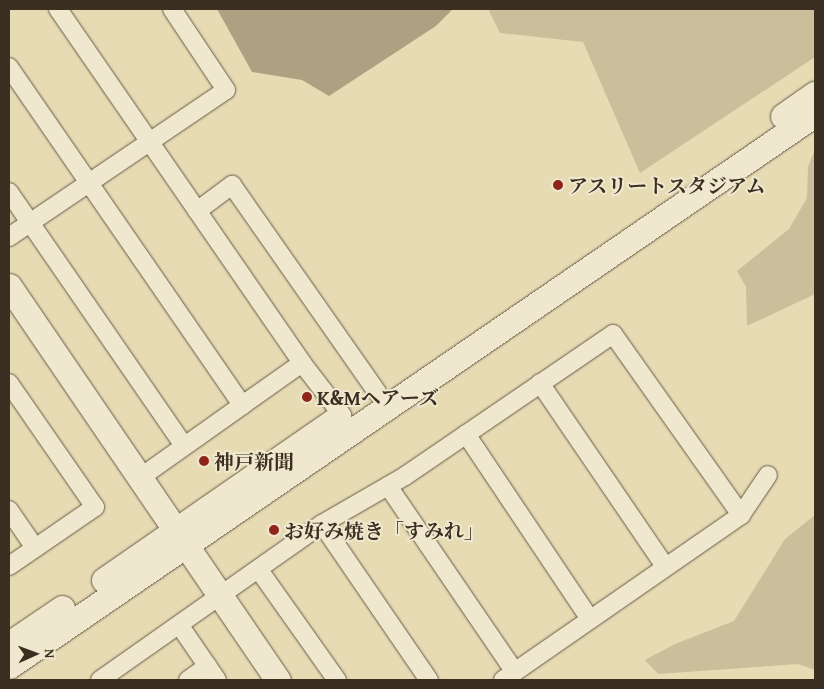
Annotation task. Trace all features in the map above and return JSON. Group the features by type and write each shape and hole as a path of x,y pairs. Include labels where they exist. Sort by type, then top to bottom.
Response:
{"street":[{"path":"58,9 302,363 342,416"},
{"path":"9,237 226,90 172,9"},
{"path":"9,66 242,405"},
{"path":"9,666 342,416 815,94"},
{"path":"9,644 180,537 815,114"},
{"path":"197,211 232,186 377,392"},
{"path":"9,192 184,446"},
{"path":"9,286 141,476 180,537 278,680"},
{"path":"100,680 221,598 322,524 388,486 613,334 741,515"},
{"path":"141,476 302,363"},
{"path":"9,383 95,507 9,566"},
{"path":"540,383 665,566"},
{"path":"466,434 590,619"},
{"path":"388,486 509,676 741,515 768,475"},
{"path":"9,510 35,548"},
{"path":"322,524 429,680"},
{"path":"259,570 337,680"},
{"path":"180,626 212,673 188,680"}],"shaded area":[{"path":"217,9 453,9 436,26 329,96 302,80 252,72"},
{"path":"488,9 815,9 815,57 640,173 583,42 500,33"},
{"path":"815,149 815,294 747,326 746,287 737,271 789,229 807,198 808,167"},
{"path":"815,515 815,670 798,664 658,674 645,660 675,644 734,621 785,539"}],"place":[{"name":"アスリートスタジアム","path":"558,185"},
{"name":"K&Mヘアーズ","path":"307,397"},
{"name":"神戸新聞","path":"204,461"},
{"name":"お好み焼き「すみれ」","path":"274,530"}]}
